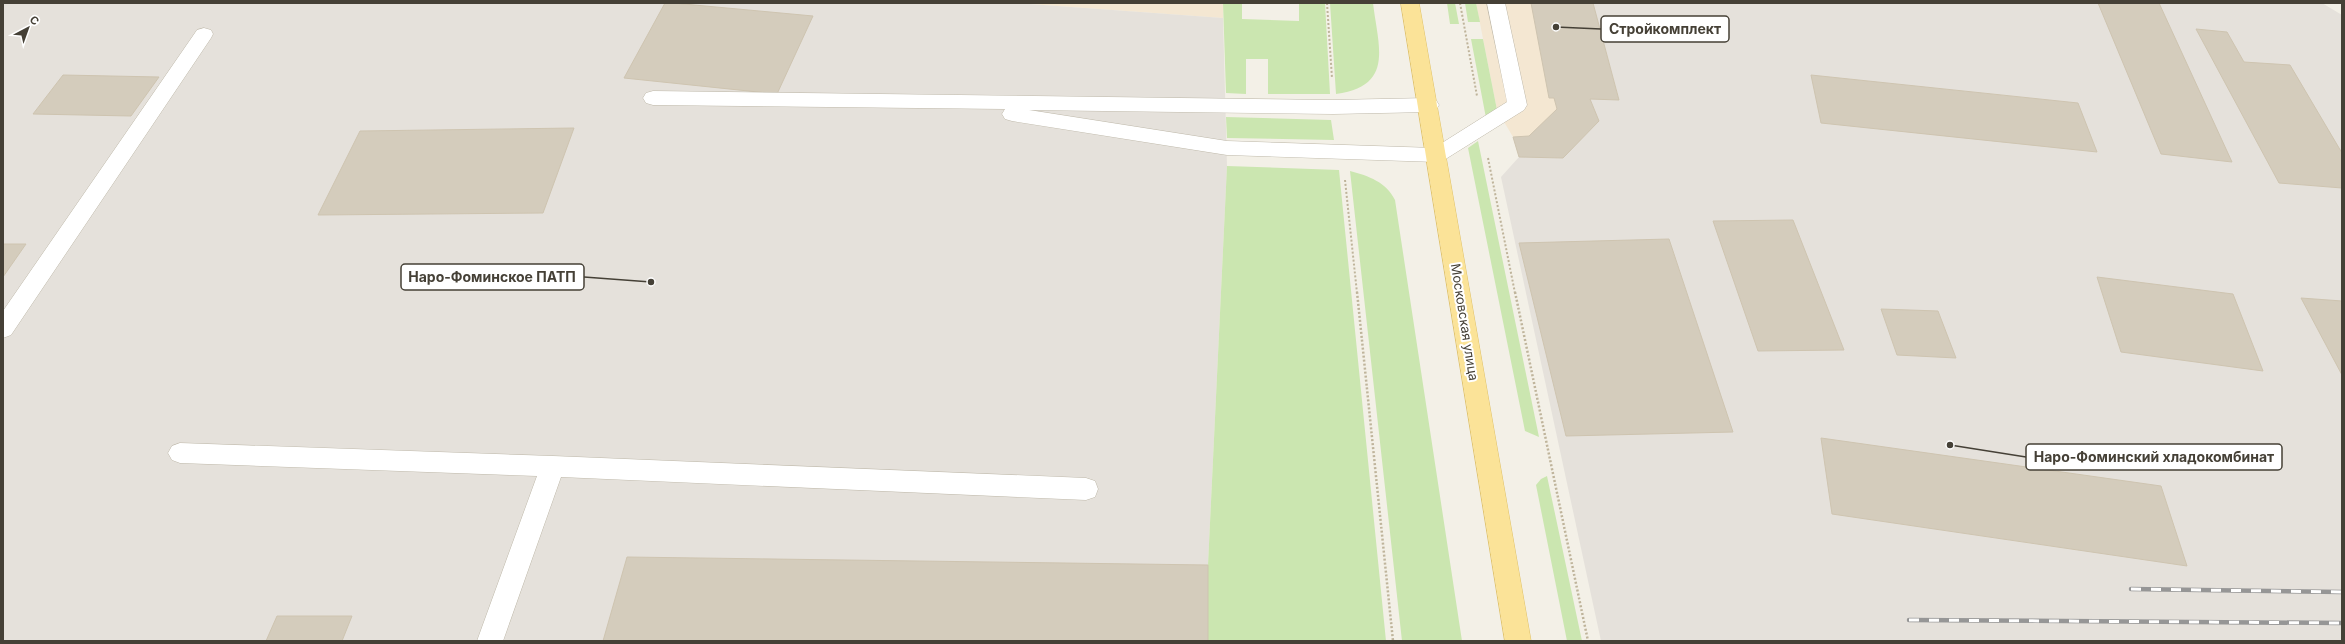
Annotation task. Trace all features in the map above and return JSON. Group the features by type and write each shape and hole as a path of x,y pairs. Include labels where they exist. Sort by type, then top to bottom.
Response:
{"main road":[{"name":"Московская улица","path":"1410,3 1429,104 1518,641"}],"lane":[{"path":"937,102 1227,148 1437,155 1517,105 1496,3"},
{"path":"3,330 204,34"},
{"path":"653,98 1334,107 1429,104"},
{"path":"180,453 554,466 1086,489"},
{"path":"490,641 554,466"}],"path":[{"path":"1460,3 1499,221 1588,641"},
{"path":"1342,153 1393,641"}],"shaded area":[{"path":"3,3 1015,3 1223,18 1227,166 1208,565 1208,641 3,641"},
{"path":"1015,3 1223,3 1223,18"},
{"path":"1476,3 1593,3 1619,100 1599,121 1519,157 1513,137 1497,110"},
{"path":"1593,3 2322,3 2342,15 2342,641 1601,641 1501,177 1519,157 1599,121 1590,99 1619,99"}],"green space":[{"path":"1223,3 1242,3 1242,19 1299,21 1299,3 1325,3 1330,94 1268,94 1268,59 1246,59 1246,94 1226,93"},
{"path":"1330,3 1373,3 1379,49 1375,73 1367,82 1355,90 1336,94"},
{"path":"1447,3 1455,3 1459,24 1450,24"},
{"path":"1465,3 1476,3 1480,22 1468,22"},
{"path":"1471,39 1483,39 1497,110 1486,118"},
{"path":"1226,117 1331,120 1334,140 1227,138"},
{"path":"1478,141 1539,437 1525,431 1468,148"},
{"path":"1227,166 1339,170 1386,641 1208,641 1208,565"},
{"path":"1350,171 1364,175 1382,184 1395,200 1462,641 1402,641"},
{"path":"1547,476 1582,641 1567,641 1536,485 1541,479"}],"building":[{"path":"665,3 813,16 777,94 624,78"},
{"path":"1531,3 1593,3 1619,100 1590,99 1599,121 1563,158 1519,157 1513,137 1529,136 1557,109 1554,98 1549,98"},
{"path":"2098,3 2159,3 2232,162 2161,154"},
{"path":"2196,29 2227,32 2244,62 2290,65 2342,153 2342,188 2279,183"},
{"path":"63,75 159,77 131,116 33,114"},
{"path":"1811,75 2078,103 2097,152 1821,123"},
{"path":"574,128 543,213 318,215 360,131"},
{"path":"1793,220 1844,350 1758,351 1713,221"},
{"path":"1669,239 1733,432 1566,436 1519,243"},
{"path":"3,244 26,244 3,277"},
{"path":"2097,277 2233,294 2263,371 2121,352"},
{"path":"2301,298 2342,301 2342,375"},
{"path":"1881,309 1938,311 1956,358 1897,355"},
{"path":"1821,438 2161,486 2187,566 1832,514"},
{"path":"627,557 1208,565 1208,641 603,641"},
{"path":"277,616 352,616 342,641 266,641"}],"railway":[{"path":"2131,589 2342,592"},
{"path":"1909,620 2342,623"}],"place":[{"name":"Стройкомплект","path":"1556,27"},
{"name":"Наро-Фоминское ПАТП","path":"651,282"},
{"name":"Наро-Фоминский хладокомбинат","path":"1950,445"}]}
